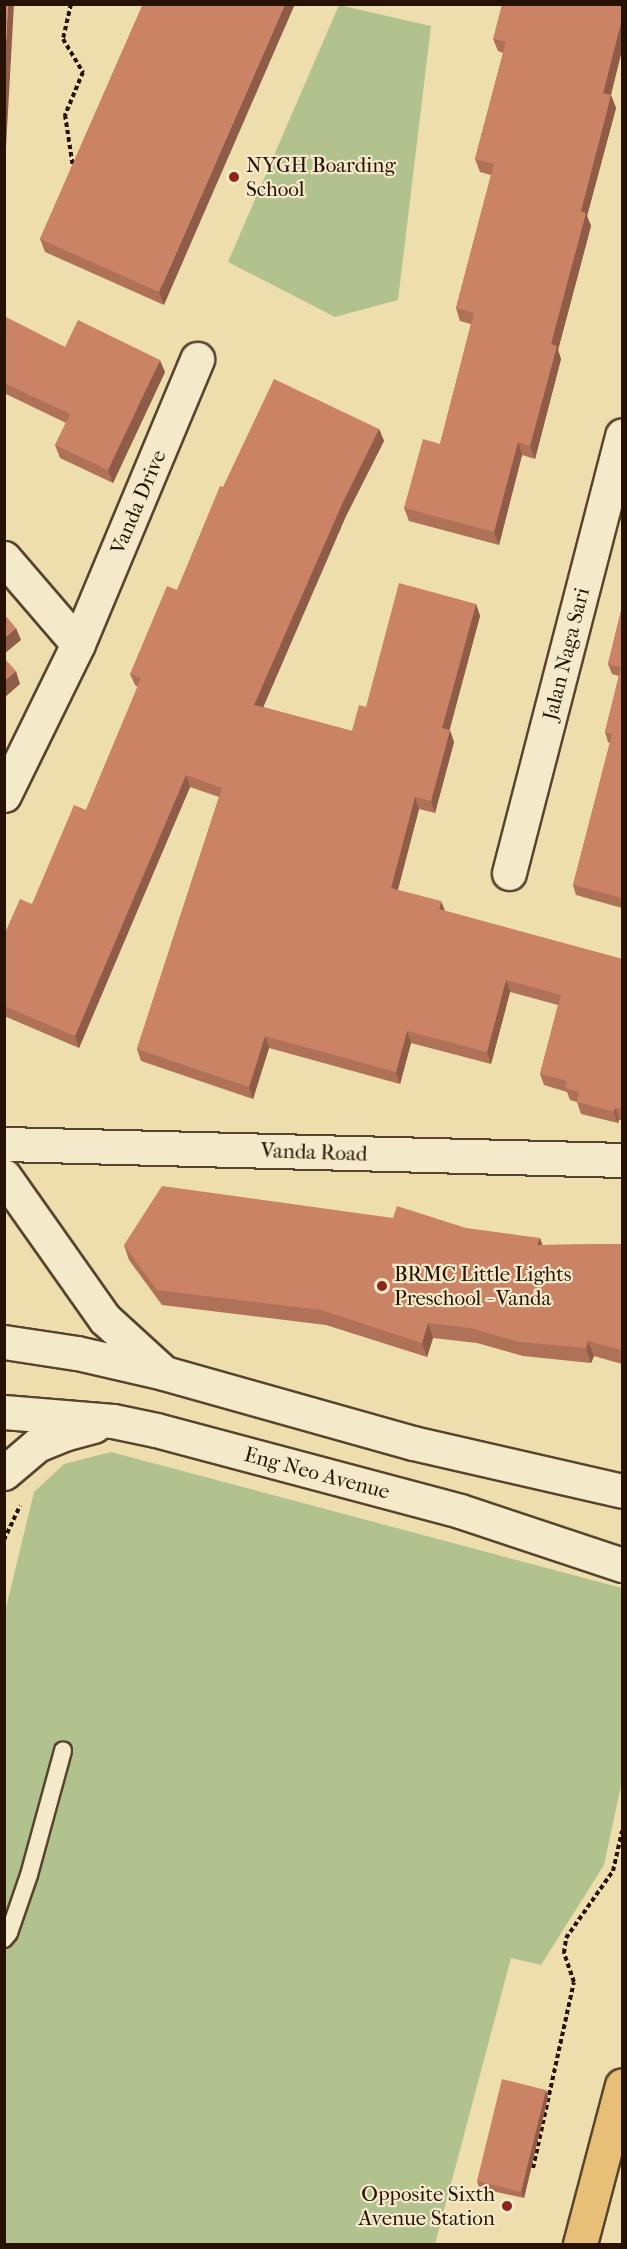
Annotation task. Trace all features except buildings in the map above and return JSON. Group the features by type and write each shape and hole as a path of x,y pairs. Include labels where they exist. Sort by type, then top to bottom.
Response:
{"highway":[{"path":"580,2244 622,2085"}],"street":[{"name":"Vanda Drive","path":"4,795 78,644 197,359"},
{"name":"Jalan Naga Sari","path":"509,873 622,435"},
{"path":"4,558 78,644"},
{"name":"Vanda Road","path":"4,1144 622,1160"},
{"path":"4,1176 105,1319 164,1373"},
{"path":"4,1342 77,1353 164,1373 414,1443 622,1491"},
{"name":"Eng Neo Avenue","path":"4,1412 113,1421 156,1430 460,1511 622,1565"},
{"path":"4,1473 37,1445 67,1432 113,1421"}],"lane":[{"path":"4,1939 9,1934 29,1875 63,1751"}],"path":[{"path":"71,4 63,39 83,72 65,115 73,167"},
{"path":"523,2165 533,2168 574,1982 564,1953 566,1938 613,1871 622,1831"}],"green space":[{"path":"339,5 431,26 398,300 335,317 228,262"},
{"path":"111,1452 622,1588 622,1781 604,1865 541,1965 511,1958 435,2244 5,2244 4,1616 34,1492 64,1464"}],"place":[{"name":"NYGH Boarding School","path":"234,177"},
{"name":"BRMC Little Lights Preschool - Vanda","path":"382,1286"},
{"name":"Opposite Sixth Avenue Station","path":"507,2206"}]}
